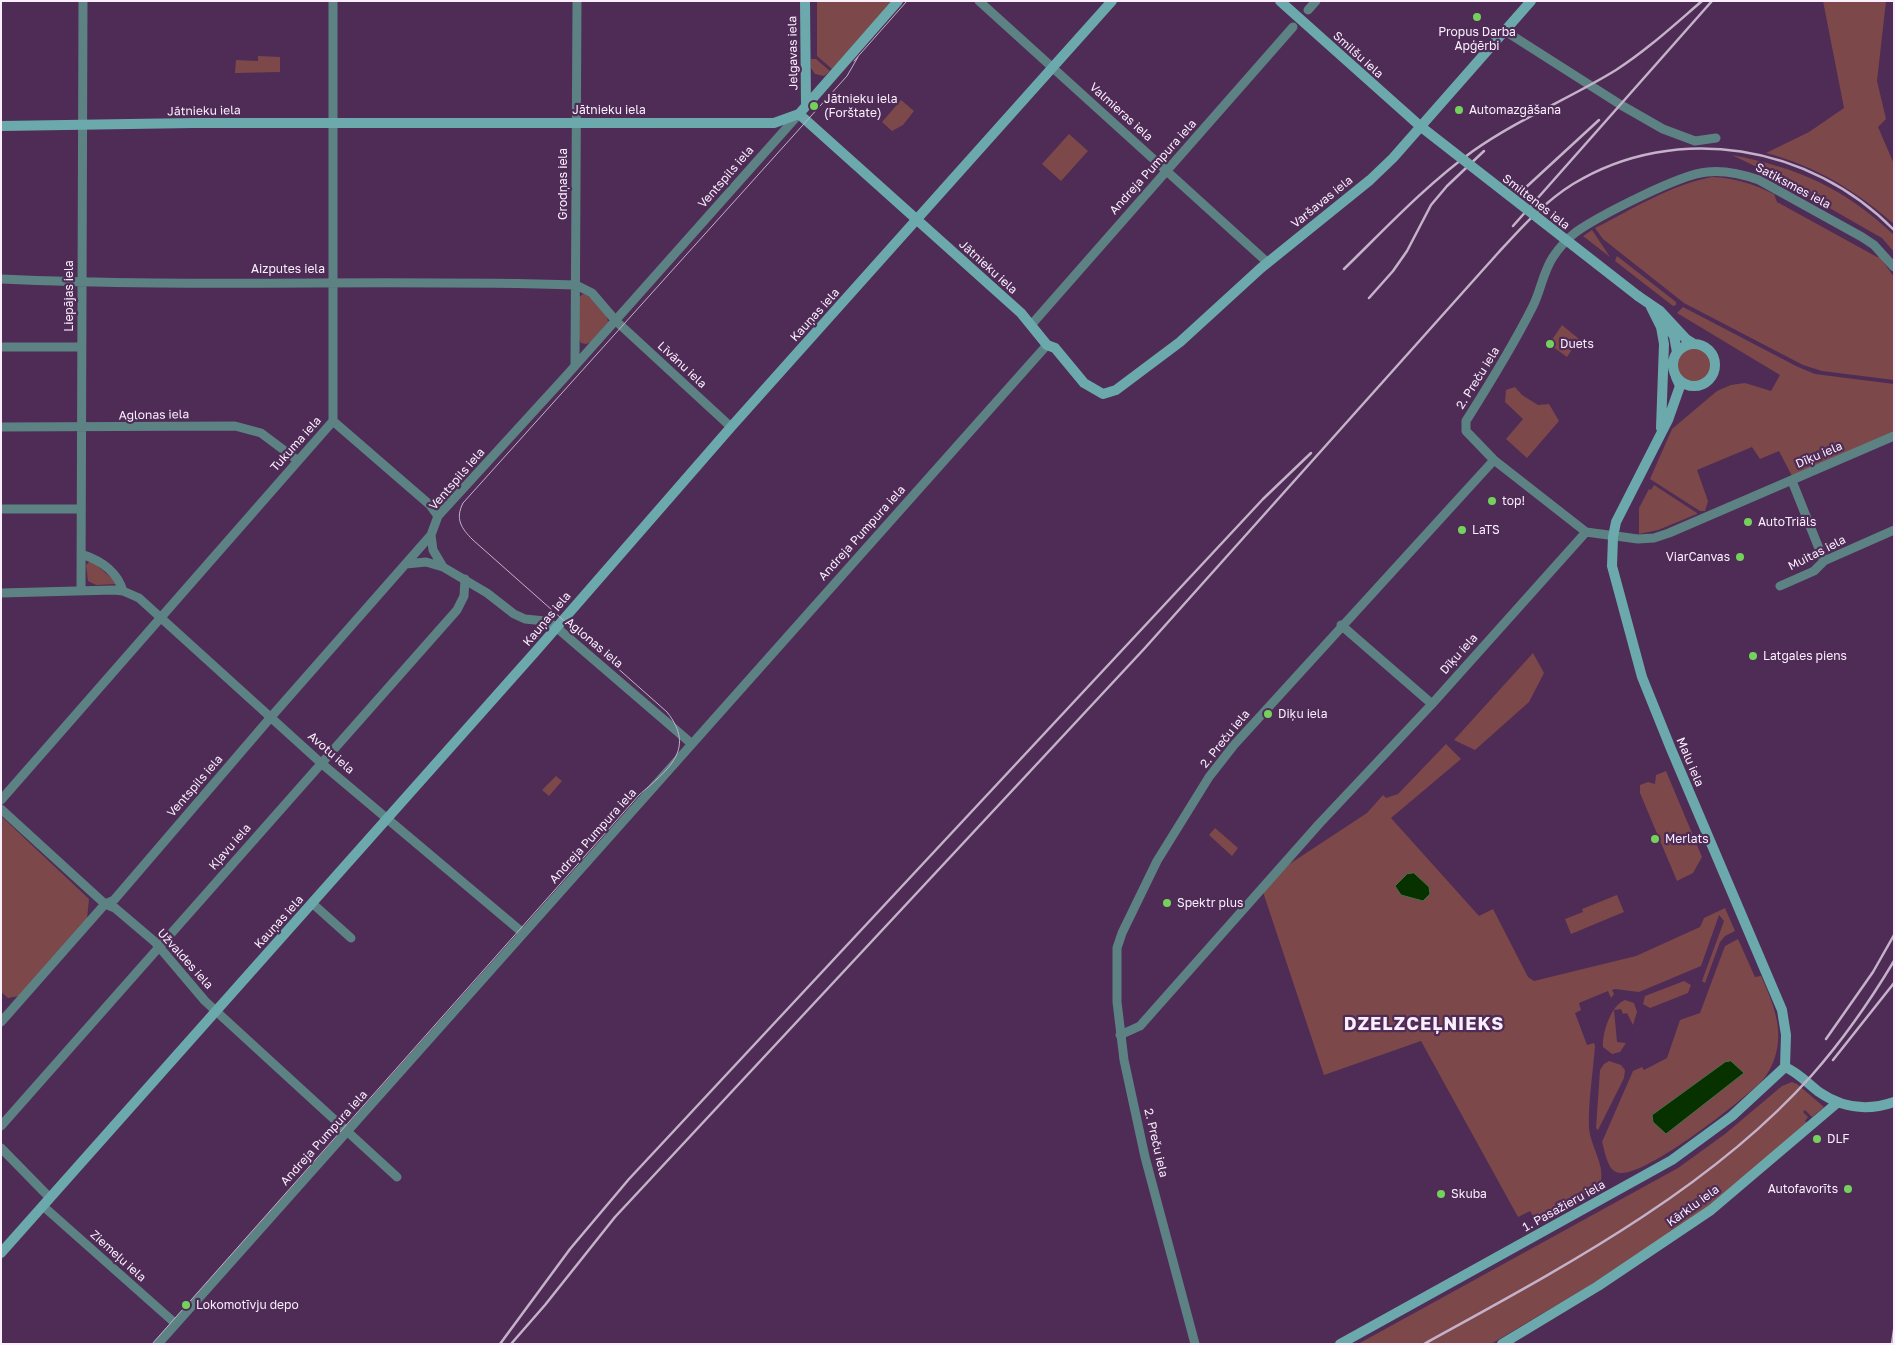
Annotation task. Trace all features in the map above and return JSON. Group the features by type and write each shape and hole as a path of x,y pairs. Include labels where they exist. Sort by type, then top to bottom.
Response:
{"street":[{"name":"Liepājas iela","path":"81,590 81,283 84,1"},
{"name":"Tukuma iela","path":"1,800 333,421 333,1"},
{"name":"Grodņas iela","path":"575,366 577,1"},
{"name":"Jelgavas iela","path":"804,1 806,105"},
{"name":"Ventspils iela","path":"1,1022 105,904 114,900 270,717 406,564 431,535 438,516 616,321 898,1"},
{"name":"Valmieras iela","path":"978,1 1167,169 1267,262"},
{"name":"Kauņas iela","path":"1,1253 388,818 731,427 1112,1"},
{"name":"Smilšu iela","path":"1280,1 1420,126"},
{"path":"1308,10 1316,1"},
{"name":"Varšavas iela","path":"1103,394 1116,390 1180,342 1267,262 1370,180 1532,1"},
{"name":"Andreja Pumpura iela","path":"1032,324 1293,27"},
{"path":"1505,30 1620,105 1663,129 1695,141 1716,138"},
{"name":"Jātnieku iela","path":"1,126 194,123 774,123 799,114 1032,324 1047,345 1055,348 1084,383 1103,394"},
{"name":"Smiltenes iela","path":"1420,126 1651,307 1674,336 1677,352 1672,368 1680,386 1668,420"},
{"name":"Satiksmes iela","path":"1563,244 1576,232 1606,214 1675,182 1706,172 1724,172 1742,174 1759,180 1853,232 1874,245 1894,267"},
{"name":"2. Preču iela","path":"1195,1344 1146,1157 1120,1034 1117,948 1122,933 1145,882 1209,777 1234,745 1341,625 1494,460 1466,431 1466,421 1508,354 1537,298 1544,272 1563,244"},
{"name":"Aizputes iela","path":"1,279 81,283 452,281 576,285"},
{"name":"Līvānu iela","path":"576,285 592,293 616,321 731,427"},
{"name":"Smiltenes iela","path":"1613,537 1616,522 1660,433 1682,398 1694,387 1709,381 1716,366 1710,351 1686,339 1660,311 1638,296"},
{"name":"Smiltenes iela","path":"1651,307 1661,327 1664,344 1660,433"},
{"path":"1677,352 1688,345 1694,344"},
{"name":"Andreja Pumpura iela","path":"158,1344 1047,345"},
{"path":"1,347 81,347"},
{"path":"1676,378 1684,384 1694,387"},
{"path":"333,421 430,505 438,516"},
{"name":"Aglonas iela","path":"1,427 235,426 262,432 297,460"},
{"name":"Dīķu iela","path":"1613,537 1631,539 1654,538 1792,481 1894,436"},
{"path":"1494,460 1586,532 1613,537"},
{"path":"1792,481 1824,561"},
{"path":"1,509 81,509"},
{"name":"Muitas iela","path":"1780,586 1814,571 1824,561 1894,530"},
{"name":"Dīķu iela","path":"1120,1034 1140,1026 1319,824 1432,704 1586,532"},
{"path":"431,535 433,550 443,568"},
{"name":"Malu iela","path":"1613,537 1612,566 1642,677 1782,1010 1786,1034 1785,1066"},
{"name":"Avotu iela","path":"81,554 95,558 120,579 123,591"},
{"name":"Aglonas iela","path":"406,564 426,562 443,568 465,579 514,614 525,618 546,621 556,627 692,744"},
{"name":"Kļavu iela","path":"1,1126 457,610 464,596 465,579"},
{"name":"Avotu iela","path":"1,593 81,590 123,591 139,598 321,762 523,933"},
{"path":"1341,625 1432,704"},
{"name":"Užvaldes iela","path":"1,809 105,904 116,908 124,914 158,947 196,993 348,1130 397,1177"},
{"path":"312,903 352,938"},
{"path":"1785,1066 1797,1072 1818,1091 1837,1103 1868,1108 1894,1102"},
{"name":"1. Pasažieru iela","path":"1340,1344 1672,1160 1732,1116 1785,1066"},
{"name":"Kārklu iela","path":"1502,1344 1598,1286 1711,1210 1837,1103"},
{"path":"1,1148 50,1198"},
{"name":"Ziemeļu iela","path":"43,1206 176,1324"}],"shaded area":[{"path":"817,1 892,1 832,69 817,56"},
{"path":"1823,1 1886,1 1877,81 1886,119 1878,127 1894,164 1894,224 1850,190 1818,172 1766,153 1809,132 1844,108"},
{"path":"258,56 280,57 280,72 235,73 236,60 258,61"},
{"path":"811,59 816,59 830,71 824,76 815,74 811,68"},
{"path":"901,100 914,111 903,125 892,131 882,122"},
{"path":"1069,134 1088,151 1061,181 1042,164"},
{"path":"1732,155 1779,166 1838,192 1894,235 1894,252 1882,238 1767,172"},
{"path":"1712,177 1744,182 1774,194 1777,202 1880,257 1894,277 1894,380 1822,371 1803,365 1684,303 1603,239 1595,228 1667,192"},
{"path":"1592,230 1610,257 1583,236"},
{"path":"1617,256 1676,302 1676,305 1673,306 1615,261"},
{"path":"583,294 599,305 608,322 591,342 586,344 581,343 579,339 579,297"},
{"path":"1683,307 1815,374 1894,384 1894,432 1792,476 1779,451 1760,459 1752,447 1697,470 1708,501 1705,511 1700,511 1650,479 1672,429 1717,391 1731,385 1745,383 1771,391 1780,375 1677,313"},
{"path":"1562,325 1579,339 1567,357 1549,344"},
{"path":"1694,348 1701,349 1707,353 1711,359 1711,373 1707,379 1701,383 1694,384 1687,383 1681,379 1677,373 1676,366 1677,359 1681,353 1687,349"},
{"path":"1515,387 1522,395 1538,405 1549,404 1559,421 1527,458 1506,439 1523,419 1505,402 1506,390"},
{"path":"1654,485 1697,514 1658,530 1639,534 1639,508 1649,489 1651,490"},
{"path":"89,562 93,562 116,584 96,585 88,581 86,565"},
{"path":"1533,653 1544,673 1529,702 1475,750 1454,740"},
{"path":"1446,744 1461,759 1391,818 1479,916 1493,909 1528,977 1534,981 1636,956 1700,927 1704,918 1725,908 1735,931 1725,936 1720,942 1705,983 1702,981 1724,921 1719,915 1701,966 1639,992 1615,989 1612,990 1614,994 1611,998 1608,991 1579,1003 1581,1010 1575,1013 1587,1045 1594,1043 1595,1046 1589,1128 1602,1177 1596,1192 1590,1186 1588,1193 1537,1222 1530,1211 1518,1217 1421,1041 1324,1075 1263,892 1288,865 1367,813 1383,795 1386,798 1398,794"},
{"path":"1666,771 1702,857 1693,873 1677,881 1640,793 1640,785 1648,782 1655,784 1656,775"},
{"path":"556,776 562,781 549,796 542,790"},
{"path":"1,816 89,899 87,919 19,996 8,998 1,992"},
{"path":"1215,828 1238,848 1232,856 1209,835"},
{"path":"1414,873 1429,887 1430,894 1423,901 1401,895 1395,886 1407,874"},
{"path":"1617,895 1624,912 1571,934 1565,919 1583,912 1582,909"},
{"path":"1738,939 1755,977 1761,976 1770,996 1776,1017 1778,1027 1777,1049 1770,1069 1762,1081 1690,1138 1646,1165 1628,1172 1616,1172 1608,1163 1602,1142 1633,1071 1642,1067 1644,1070 1667,1058 1680,1020 1700,1013 1725,946"},
{"path":"1684,981 1691,985 1688,993 1650,1008 1643,1004 1645,996"},
{"path":"1625,1000 1634,1003 1637,1012 1633,1025 1627,1013 1623,1014 1621,1009 1614,1010"},
{"path":"1614,1010 1617,1042 1626,1043 1620,1052 1612,1054 1603,1047 1608,1020"},
{"path":"1609,1061 1621,1065 1625,1070 1624,1078 1598,1130 1596,1128 1600,1070"},
{"path":"1731,1061 1744,1073 1666,1134 1653,1122 1652,1115 1725,1062"},
{"path":"1792,1082 1797,1084 1824,1107 1812,1117 1805,1110 1803,1112 1808,1117 1805,1121 1807,1123 1702,1212 1587,1287 1491,1344 1358,1344 1678,1168 1725,1134 1782,1086"}],"tram line":[{"path":"854,61 907,1"},
{"path":"152,1344 639,795 668,768 675,758 679,748 679,737 676,725 667,712 473,540 462,527 459,519 461,509 463,503 847,76 858,57"}],"railway":[{"path":"1344,269 1423,192 1473,151 1508,129 1616,70 1649,46 1702,1"},
{"path":"1513,226 1712,1"},
{"path":"1523,190 1599,120"},
{"path":"511,1344 545,1305 615,1217 1144,649 1498,253 1552,199 1573,184 1613,164 1655,153 1698,148 1741,152 1783,161 1823,178 1861,201 1894,230"},
{"path":"1369,298 1393,271 1407,251 1431,205 1447,186 1484,151"},
{"path":"500,1344 570,1249 629,1179 1263,499 1311,453"},
{"path":"1826,1039 1873,972 1894,935"},
{"path":"1424,1344 1527,1287 1630,1225 1679,1192 1727,1156 1771,1117 1812,1075 1856,1020 1894,961"},
{"path":"1833,1060 1894,983"},
{"path":"1892,1344 1894,1330"}],"place":[{"name":"Propus Darba Apģērbi","path":"1477,17"},
{"name":"Jātnieku iela (Forštate)","path":"814,106"},
{"name":"Automazgāšana","path":"1459,110"},
{"name":"Duets","path":"1550,344"},
{"name":"top!","path":"1492,501"},
{"name":"AutoTriāls","path":"1748,522"},
{"name":"LaTS","path":"1462,530"},
{"name":"ViarCanvas","path":"1740,557"},
{"name":"Latgales piens","path":"1753,656"},
{"name":"Diķu iela","path":"1268,714"},
{"name":"Merlats","path":"1655,839"},
{"name":"Spektr plus","path":"1167,903"},
{"name":"DLF","path":"1817,1139"},
{"name":"Autofavorīts","path":"1848,1189"},
{"name":"Skuba","path":"1441,1194"},
{"name":"Lokomotīvju depo","path":"186,1305"}],"district":[{"name":"DZELZCEĻNIEKS","path":"1424,1024"}]}
